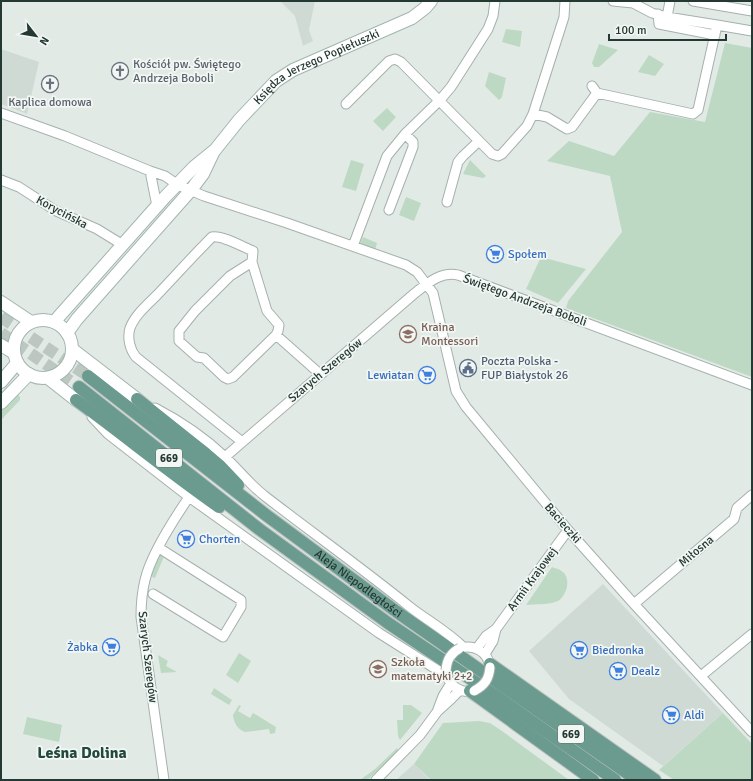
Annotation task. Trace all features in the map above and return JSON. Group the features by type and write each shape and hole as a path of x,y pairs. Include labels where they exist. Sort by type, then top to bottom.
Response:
{"main road":[{"name":"Aleja Niepodległości","path":"88,376 266,515 403,616 637,780"},
{"name":"Aleja Niepodległości","path":"79,387 259,529 388,623 499,698 615,780"},
{"path":"137,399 219,465 266,515"},
{"path":"76,400 183,482 220,507 259,529"},
{"path":"488,662 655,780"},
{"path":"468,691 593,780"}],"street":[{"name":"Księdza Jerzego Popiełuszki","path":"68,333 77,319 191,190 203,174 215,150 239,120 276,81 293,70 412,18 432,1"},
{"path":"353,246 387,156 405,134 440,100 451,87 488,29 493,16 495,1"},
{"path":"346,104 389,60 395,59 401,62 440,100 492,154 498,156 502,154 527,126 533,114 564,17 565,1"},
{"path":"612,1 632,3 652,13 662,16 752,31"},
{"path":"670,1 659,24 715,35"},
{"path":"694,1 752,11"},
{"path":"533,114 547,117 566,129 572,127 594,90 693,114 698,110 717,25"},
{"path":"1,113 65,136 150,171 167,183 178,185 204,196 406,265 416,272 427,284"},
{"path":"389,210 413,147 413,142 405,134"},
{"path":"447,202 458,162 479,141"},
{"name":"Księdza Jerzego Popiełuszki","path":"54,322 157,206 194,167 215,150"},
{"path":"150,171 157,206"},
{"name":"Korycińska","path":"1,180 19,187 56,211 97,229 123,245"},
{"path":"241,441 136,358 131,351 130,330 137,316 212,237 219,237 253,251 252,262 266,311 279,326 276,335 232,377 228,379 224,377 204,358 197,358 179,341 179,331 195,311 230,276 252,262"},
{"name":"Świętego Andrzeja Boboli","path":"427,284 445,274 458,275 752,385"},
{"name":"Szarych Szeregów","path":"225,457 241,441 427,284"},
{"name":"Bacieczki","path":"427,284 433,293 436,303 456,391 460,399 568,530 752,732"},
{"path":"1,302 31,322"},
{"path":"1,345 15,358 22,369 29,374 42,378 48,378 56,375 63,370 71,357 72,349 68,333 62,327 54,322 46,320 31,322 19,331 16,338 15,358 1,382"},
{"path":"276,335 320,374"},
{"path":"72,349 137,399 181,423 225,457 255,489 412,608 453,637 462,648"},
{"path":"1,403 29,374"},
{"path":"48,378 76,400 108,434 189,497 379,633 448,676 468,691"},
{"name":"Miłosna","path":"634,604 734,519 736,508 752,495"},
{"name":"Szarych Szeregów","path":"164,780 141,617 142,594 145,579 152,561 174,520 189,497"},
{"name":"Armii Krajowej","path":"477,648 486,636 496,629 568,530"},
{"path":"153,594 223,637 241,607 241,600 159,548"},
{"name":"Armii Krajowej","path":"488,662 496,629"},
{"path":"701,676 752,634"},
{"path":"376,780 413,744 437,712 449,701 468,691 481,687 486,682 490,675 488,662 477,648 462,648 454,652 449,657 446,663 448,676 437,712"}],"shaded area":[{"path":"280,1 315,1 309,30 313,41 303,46 295,16"},
{"path":"1,49 39,62 27,114 1,104"},
{"path":"603,584 723,713 663,766 569,699 529,651"},
{"path":"414,764 430,780 396,780"}],"green space":[{"path":"506,29 522,31 520,47 502,42"},
{"path":"725,43 752,48 752,377 566,308 568,301 622,232 610,176 547,161 569,141 614,156 650,112 705,122"},
{"path":"599,44 618,50 599,67 594,67 592,63"},
{"path":"649,55 664,64 655,76 638,72"},
{"path":"489,72 506,78 502,97 499,100 485,86"},
{"path":"387,108 396,117 383,131 373,121"},
{"path":"351,160 364,164 356,191 342,187"},
{"path":"470,160 486,176 483,178 463,174"},
{"path":"406,197 421,203 414,221 399,215"},
{"path":"363,237 377,243 375,250 360,244"},
{"path":"541,257 586,269 558,303 526,289"},
{"path":"17,393 20,400 1,420 1,409"},
{"path":"160,554 165,554 155,578 149,576"},
{"path":"552,567 561,571 566,576 567,588 561,599 546,604 526,605"},
{"path":"239,653 251,661 238,683 226,675"},
{"path":"158,655 168,661 166,666 177,672 161,673"},
{"path":"214,688 232,700 229,705 211,694"},
{"path":"239,705 241,706 238,711 250,718 253,713 276,727 275,733 270,734 269,729 245,732 240,729 235,723 233,715"},
{"path":"403,705 411,705 422,713 400,740 398,736 397,720 403,720"},
{"path":"723,713 752,744 752,780 674,780 659,770"},
{"path":"27,717 62,725 59,742 23,734"},
{"path":"479,721 490,723 569,780 431,780 414,764 443,723"},
{"path":"397,748 399,752 397,755 367,780 360,780 375,769"}],"tunnel":[{"path":"1,317 88,376"},
{"path":"1,333 79,387"}],"place":[{"name":"Kościół pw. Świętego Andrzeja Boboli","path":"120,71"},
{"name":"Kaplica domowa","path":"50,84"},
{"name":"Społem","path":"495,254"},
{"name":"Kraina Montessori","path":"408,334"},
{"name":"Poczta Polska - FUP Białystok 26","path":"468,368"},
{"name":"Lewiatan","path":"427,375"},
{"name":"Chorten","path":"186,539"},
{"name":"Żabka","path":"111,647"},
{"name":"Biedronka","path":"579,650"},
{"name":"Szkoła matematyki 2+2","path":"378,669"},
{"name":"Dealz","path":"618,671"},
{"name":"Aldi","path":"671,715"}],"district":[{"name":"Leśna Dolina","path":"82,752"}]}
